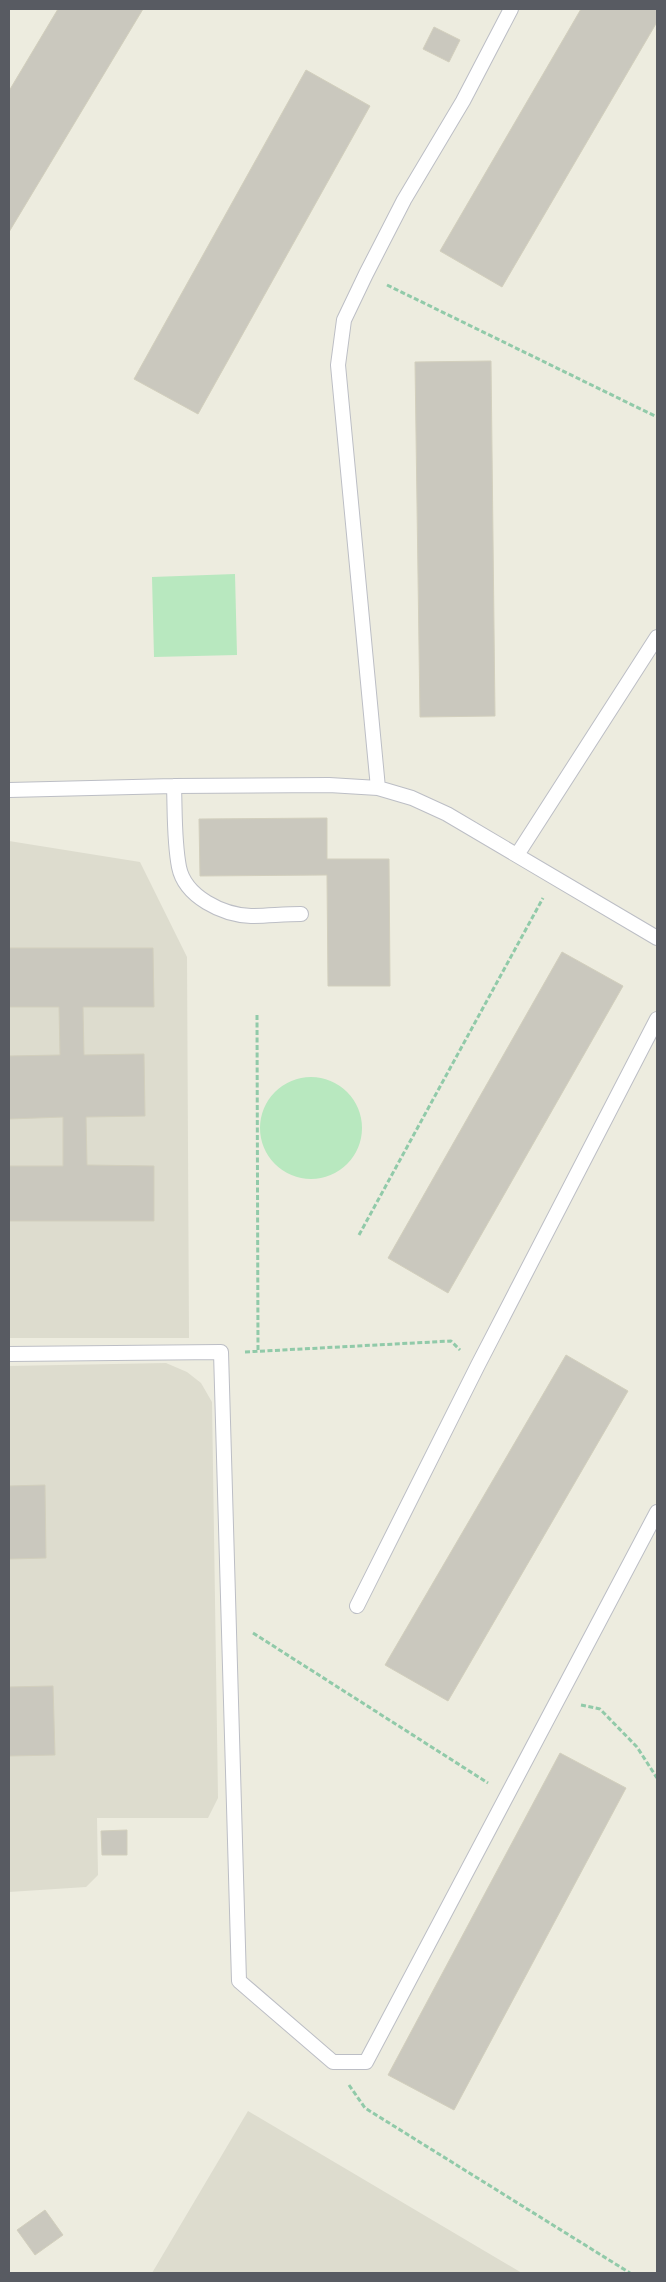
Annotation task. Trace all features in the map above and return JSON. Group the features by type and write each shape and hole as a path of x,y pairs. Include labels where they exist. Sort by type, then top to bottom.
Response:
{"lane":[{"path":"378,788 338,364 344,320 404,200 463,101 511,9"},
{"path":"517,855 657,637"},
{"path":"174,786 179,869 188,888 204,901 228,911 249,916 301,914"},
{"path":"9,790 174,786 329,786 378,788 412,798 447,814 657,938"},
{"path":"356,1606 478,1364 657,1019"},
{"path":"9,1354 221,1352 240,1981 333,2062 366,2062 657,1512"}],"path":[{"path":"366,274 657,418"},
{"path":"359,1235 554,877"},
{"path":"257,1015 258,1352"},
{"path":"221,1352 258,1352 451,1341 478,1364"},
{"path":"229,1618 507,1795"},
{"path":"558,1699 600,1709 638,1747 657,1778"},
{"path":"333,2062 365,2108 630,2273"}],"shaded area":[{"path":"9,841 140,862 187,957 189,1338 9,1338"},
{"path":"166,1363 187,1372 201,1383 212,1402 218,1798 208,1818 97,1818 98,1875 86,1887 9,1892 9,1366"},
{"path":"248,2111 522,2273 152,2273"}],"green space":[{"path":"235,574 237,655 154,657 152,577"},
{"path":"311,1077 331,1081 347,1092 358,1108 362,1128 358,1148 347,1164 331,1175 311,1179 291,1175 275,1164 264,1148 260,1128 264,1108 275,1092 291,1081"}],"building":[{"path":"58,9 143,9 9,232 9,91"},
{"path":"581,9 657,9 657,22 502,287 440,251"},
{"path":"434,27 460,40 449,62 423,49"},
{"path":"306,70 370,106 198,414 134,379"},
{"path":"491,361 495,716 420,717 415,362"},
{"path":"327,818 327,859 389,859 390,986 328,986 327,875 200,876 199,819"},
{"path":"9,948 153,948 154,1007 83,1007 84,1055 144,1054 145,1116 86,1117 87,1165 154,1166 154,1221 9,1221 9,1166 63,1166 63,1117 9,1119 9,1056 60,1055 59,1007 9,1007"},
{"path":"562,952 623,986 448,1293 388,1258"},
{"path":"566,1355 628,1391 448,1701 385,1665"},
{"path":"45,1485 46,1558 9,1559 9,1486"},
{"path":"53,1686 55,1755 9,1756 9,1687"},
{"path":"560,1753 626,1788 454,2110 388,2075"},
{"path":"127,1830 127,1855 102,1855 101,1831"},
{"path":"45,2210 63,2235 35,2255 17,2230"}]}
